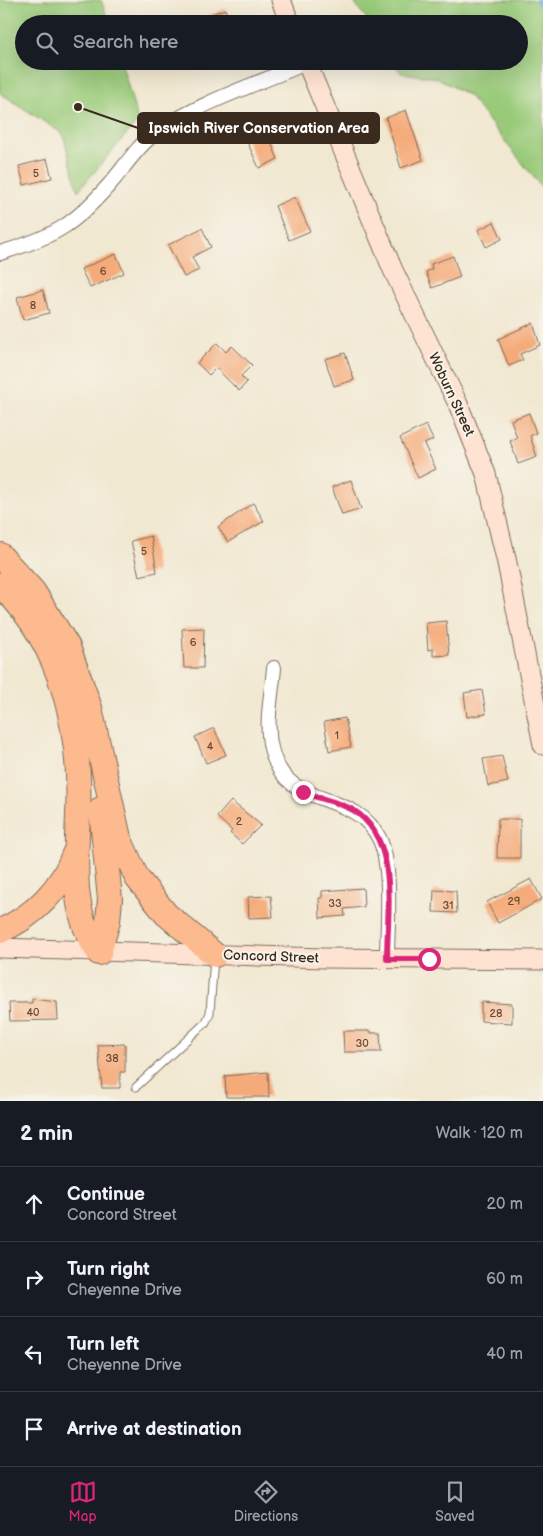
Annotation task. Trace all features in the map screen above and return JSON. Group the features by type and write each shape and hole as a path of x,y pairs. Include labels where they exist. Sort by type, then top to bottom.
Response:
{"highway":[{"path":"0,555 21,576 39,599 68,647 84,688 120,838 137,878 166,914 214,954"},
{"path":"0,585 23,610 41,638 58,672 67,700 74,731 79,780 76,888 82,920 88,936 99,953"},
{"path":"97,746 110,899 108,921 99,953"},
{"path":"0,931 27,916 51,893 64,875 76,850"}],"street":[{"path":"281,0 287,15"},
{"path":"0,253 55,233 80,217 146,141 170,124 288,70"},
{"name":"Woburn Street","path":"309,70 393,270 458,404 486,474 501,538 543,745"},
{"path":"274,668 269,738 279,769 303,792 342,805 360,815 374,830 383,849 387,869 387,959"},
{"name":"Concord Street","path":"0,948 99,953 543,960"}],"lane":[{"path":"136,1087 206,1022 210,1013 214,954"}],"green space":[{"path":"0,0 101,0 107,15 15,15 15,70 124,70 138,121 78,191 63,134 0,93"},
{"path":"352,0 543,0 543,189 469,96 438,78 401,73 399,70 528,70 528,15 364,15"}],"building":[{"path":"225,9 227,15 209,15"},
{"path":"406,110 423,160 401,168 386,118"},
{"path":"264,126 278,159 259,168 244,135"},
{"path":"47,159 52,178 24,185 19,166"},
{"path":"295,197 310,231 289,240 275,206"},
{"path":"494,222 502,239 486,247 478,230"},
{"path":"202,228 211,247 192,257 199,270 184,277 168,245"},
{"path":"116,254 124,273 90,288 81,269"},
{"path":"453,256 460,277 432,288 426,272 432,269 431,264"},
{"path":"43,290 49,313 23,320 17,297"},
{"path":"533,323 540,345 520,354 523,360 509,366 498,339"},
{"path":"217,343 226,352 232,346 252,365 241,376 247,382 239,391 216,368 209,375 197,363"},
{"path":"345,353 354,380 334,386 325,359"},
{"path":"529,413 536,433 530,436 537,457 518,464 510,441 517,438 511,420"},
{"path":"426,425 433,440 424,444 436,469 418,478 400,438"},
{"path":"351,480 361,509 342,515 332,487"},
{"path":"253,503 264,521 228,542 218,527"},
{"path":"151,536 157,572 139,576 131,541"},
{"path":"446,621 449,655 433,656 433,649 428,650 426,623"},
{"path":"204,628 203,668 184,668 182,629"},
{"path":"482,690 486,714 467,717 464,693"},
{"path":"345,718 351,747 329,751 324,722"},
{"path":"214,728 226,755 206,763 195,737"},
{"path":"502,756 508,782 488,786 483,759"},
{"path":"231,801 261,825 242,844 217,817"},
{"path":"498,819 520,819 520,858 497,858"},
{"path":"531,879 542,899 498,923 487,902"},
{"path":"363,888 364,907 344,909 345,916 320,918 319,898 322,898 322,891"},
{"path":"434,890 456,891 457,913 433,912"},
{"path":"271,896 273,917 249,918 248,897"},
{"path":"32,999 57,1002 58,1020 10,1021 9,1003 32,1003"},
{"path":"481,1002 512,1004 512,1023 481,1021"},
{"path":"343,1031 371,1031 371,1033 380,1033 381,1052 344,1052"},
{"path":"125,1044 125,1072 120,1072 120,1088 102,1088 98,1045"},
{"path":"268,1072 269,1097 226,1097 225,1076"}],"waterway":[{"path":"537,0 543,8"}],"place":[{"name":"Ipswich River Conservation Area","path":"78,107"}],"route":[{"path":"303,792 342,805 368,822 380,839 386,858 387,959 429,959"}]}
